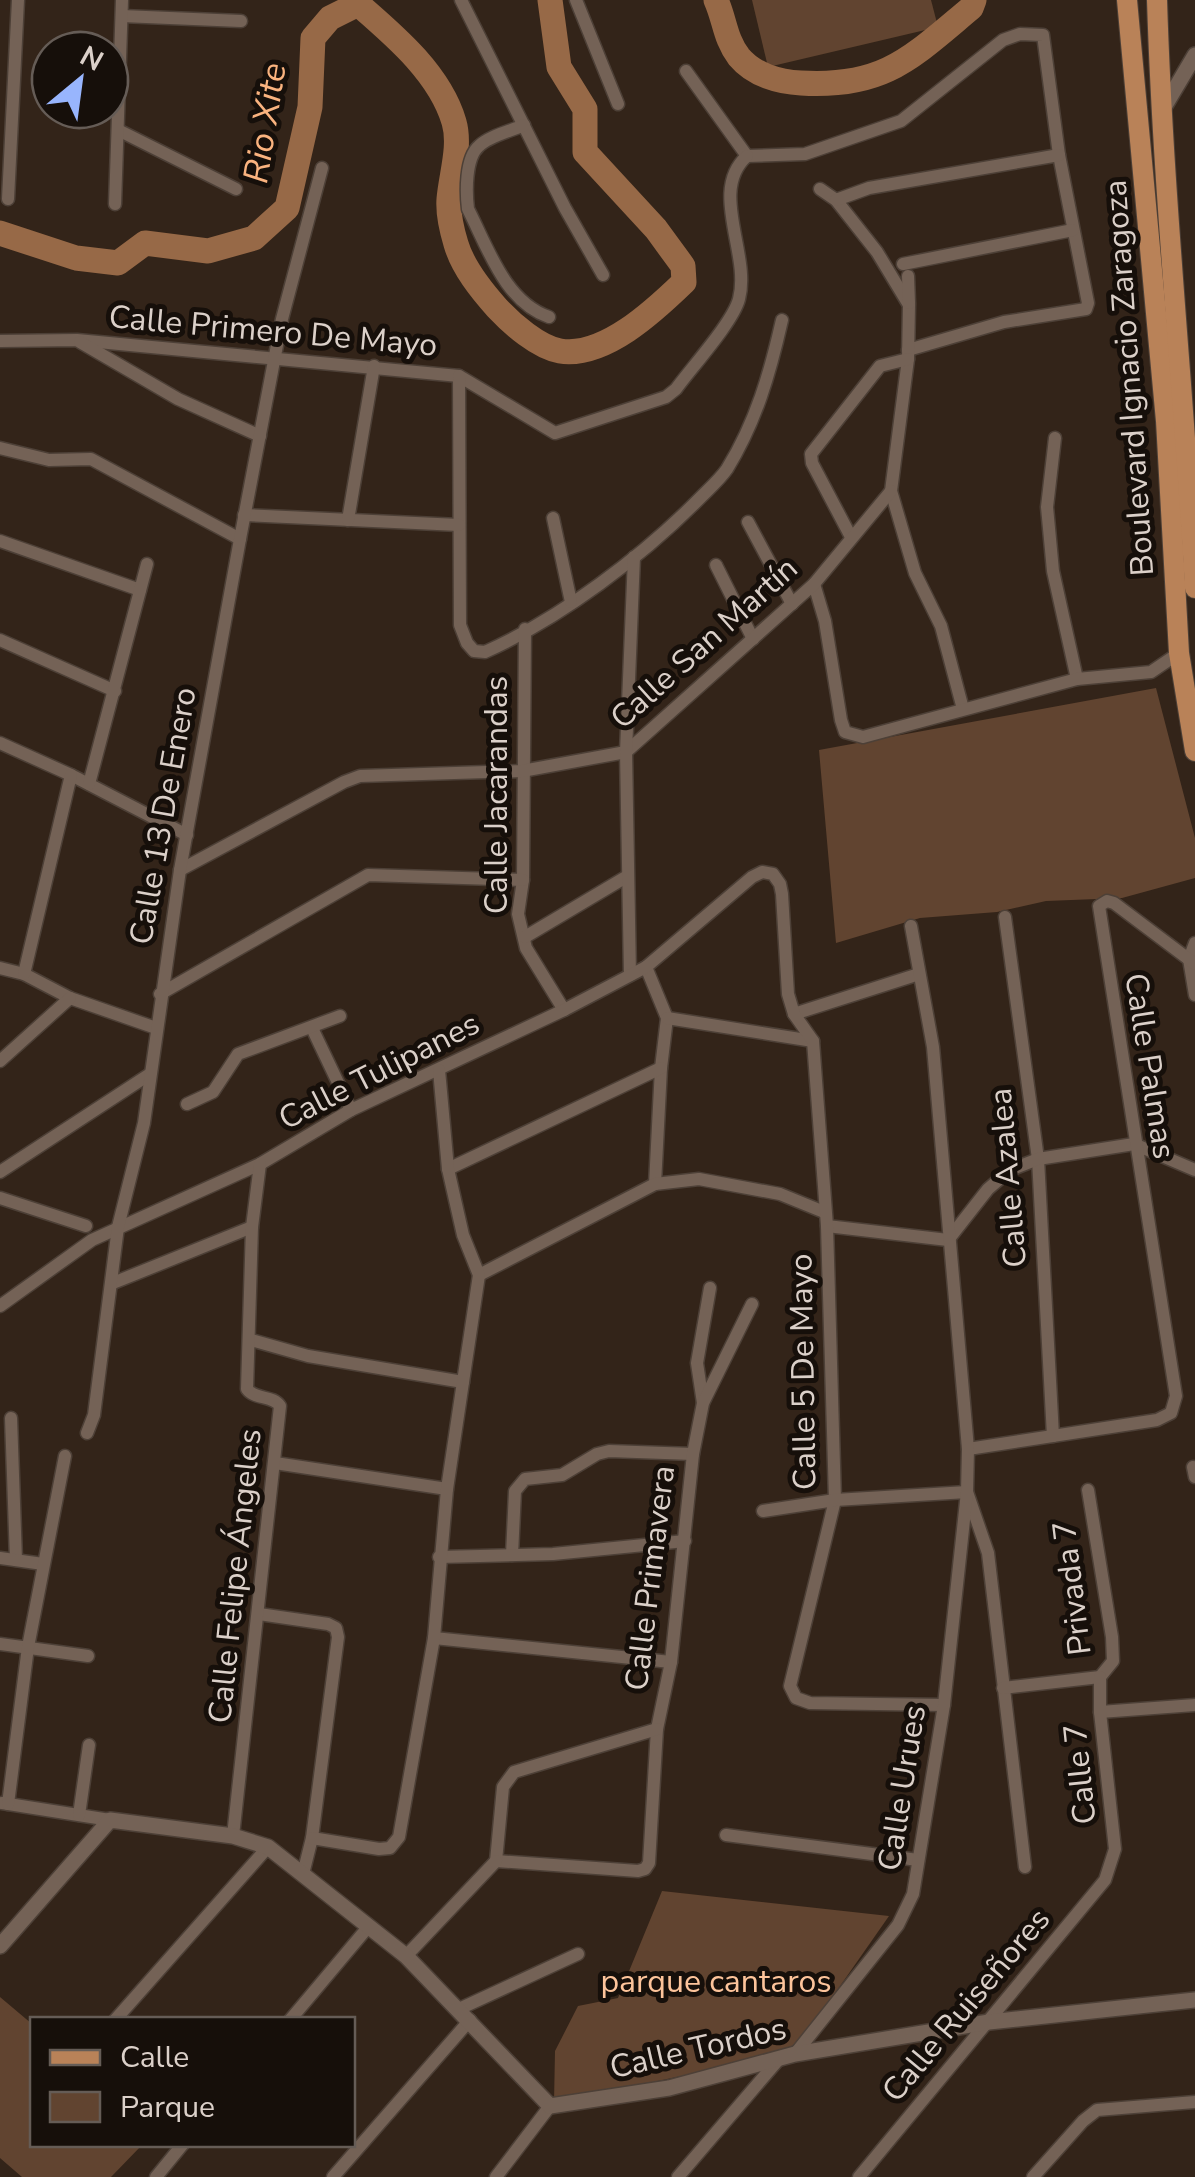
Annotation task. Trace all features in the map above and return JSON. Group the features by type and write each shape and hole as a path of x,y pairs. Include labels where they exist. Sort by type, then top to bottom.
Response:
{"main road":[{"name":"Boulevard Ignacio Zaragoza","path":"1128,0 1166,420 1179,653 1195,751"},
{"name":"Boulevard Ignacio Zaragoza","path":"1157,0 1161,112 1195,588"}],"street":[{"path":"8,199 18,0"},
{"path":"122,0 122,30"},
{"path":"460,0 565,208 604,276"},
{"path":"576,0 618,104"},
{"path":"122,16 242,21"},
{"path":"686,71 747,156 805,154 901,121 1003,40 1020,34 1043,34 1086,309 1004,322 880,366 811,454 852,538"},
{"path":"0,46 18,46"},
{"path":"1161,112 1195,55"},
{"path":"524,126 479,146 472,157 466,196 468,210 506,284 530,310 549,317"},
{"path":"115,204 118,130 236,189"},
{"path":"836,200 869,188 1059,155"},
{"name":"Calle Primero De Mayo","path":"0,340 77,340 459,376 555,433 666,397 736,309 740,297 730,186 734,168 747,156"},
{"name":"Calle 13 De Enero","path":"87,1433 94,1415 118,1227 144,1122 180,870 244,515 274,359 322,168"},
{"path":"820,189 836,200 877,252 909,306"},
{"path":"963,709 941,626 915,573 890,492 908,354 906,270 1073,230"},
{"path":"459,376 460,625 474,651 485,652 571,602 634,556 725,473 768,384 782,320"},
{"path":"77,340 178,399 260,436"},
{"path":"348,520 374,366"},
{"path":"1055,438 1047,507 1053,571 1077,680"},
{"path":"0,448 49,460 91,460 240,539"},
{"name":"Calle San Martín","path":"180,870 360,776 522,771 626,752 814,584 890,492"},
{"path":"244,515 458,525"},
{"path":"553,518 571,602"},
{"path":"748,522 792,604"},
{"path":"0,541 140,590"},
{"path":"630,975 626,752 634,556"},
{"path":"89,784 147,564"},
{"path":"716,565 753,638"},
{"path":"814,584 825,620 845,732 863,738 1077,680 1152,672 1179,653"},
{"name":"Calle Jacarandas","path":"525,630 522,880 518,914 526,948 564,1010"},
{"path":"0,640 115,690"},
{"path":"0,743 188,835"},
{"path":"24,974 71,775"},
{"name":"Calle Tulipanes","path":"0,1306 92,1240 260,1164 351,1110 564,1010 646,966 762,872 773,874 780,884 788,994 794,1014"},
{"path":"160,994 368,875 522,880"},
{"path":"525,937 626,877"},
{"name":"Calle Palmas","path":"1052,1436 1157,1420 1171,1413 1176,1396 1099,906 1114,904 1192,961"},
{"name":"Calle Azalea","path":"1005,917 1038,1160 1052,1436"},
{"name":"Calle Urues","path":"678,2177 898,1925 913,1894 944,1705 967,1492 968,1449 933,1048 911,926"},
{"path":"1195,943 1195,995"},
{"path":"646,966 667,1018 660,1068 655,1184"},
{"path":"0,968 24,974 70,998 156,1028"},
{"path":"794,1014 919,974"},
{"path":"0,1061 70,998"},
{"name":"Calle 5 De Mayo","path":"794,1014 812,1041 826,1219 835,1500 790,1686 796,1698 810,1703 944,1705"},
{"path":"187,1104 213,1092 238,1054 340,1016"},
{"path":"667,1018 812,1041"},
{"path":"312,1028 351,1110"},
{"path":"448,1169 660,1068"},
{"path":"312,1838 379,1850 390,1848 402,1827 434,1638 447,1489 479,1275 463,1235 448,1169 439,1070"},
{"path":"0,1172 150,1074"},
{"path":"479,1275 655,1184 699,1179 780,1194 826,1219 948,1240 988,1189 1010,1170 1038,1160 1134,1144 1195,1170"},
{"name":"Calle Felipe Ángeles","path":"233,1836 280,1406 275,1400 253,1395 247,1389 252,1227 260,1164"},
{"path":"0,1198 86,1226"},
{"path":"113,1283 252,1227"},
{"path":"703,1403 697,1363 710,1288"},
{"name":"Calle Primavera","path":"496,1861 646,1869 657,1729 671,1662 693,1454 703,1403 752,1304"},
{"path":"251,1340 308,1356 463,1382"},
{"path":"11,1418 6,1453 16,1560"},
{"path":"968,1449 1052,1436"},
{"path":"512,1555 515,1490 525,1480 562,1475 609,1451 693,1454"},
{"path":"66,1456 28,1647 4,1803 233,1836 268,1847 406,1956 550,2106 496,2177"},
{"path":"275,1462 447,1489"},
{"name":"Privada 7","path":"1088,1490 1112,1637 1113,1661 1100,1677"},
{"path":"763,1511 835,1500 967,1492"},
{"name":"Calle Urues","path":"967,1492 988,1553 1025,1868"},
{"path":"439,1557 685,1541"},
{"path":"0,1558 43,1564"},
{"path":"259,1614 328,1624 336,1628 338,1638 312,1838 303,1874"},
{"path":"434,1638 671,1662"},
{"path":"0,1644 88,1656"},
{"path":"1003,1688 1100,1677"},
{"name":"Calle 7","path":"1100,1677 1100,1712 1115,1849 1112,1865"},
{"path":"1100,1712 1195,1704"},
{"path":"0,1726 18,1728"},
{"path":"406,1956 496,1861 507,1777 657,1729"},
{"path":"79,1815 88,1745"},
{"path":"0,1946 110,1820"},
{"path":"726,1836 918,1860"},
{"path":"118,2017 268,1847"},
{"name":"Calle Ruiseñores","path":"859,2177 1105,1880 1112,1865"},
{"path":"293,2017 369,1926"},
{"path":"333,2177 464,2014 578,1954"},
{"name":"Calle Tordos","path":"550,2106 669,2088 787,2056 989,2022 1195,2000"},
{"path":"1034,2177 1082,2121 1098,2110 1195,2102"},
{"path":"156,2177 181,2147"}],"green space":[{"path":"752,0 931,0 938,27 768,67"},
{"path":"1156,688 1195,838 1195,878 1122,898 1046,901 997,912 920,918 836,943 819,750"},
{"name":"parque cantaros","path":"662,1891 889,1916 794,2052 554,2103 555,2051 578,2006 618,1998"},
{"path":"0,1997 30,2022 30,2147 140,2147 111,2177 22,2177 0,2158"}],"waterway":[{"name":"Rio Xite","path":"0,233 76,258 118,263 145,243 208,251 254,238 287,208 310,107 313,38 330,18 358,4 415,57 447,104 456,141 449,199 453,233 459,253 485,294 503,314 543,345 577,351 611,340 684,282 683,266 656,229 585,152 585,109 559,67 550,0"},
{"name":"Rio Xite","path":"716,0 739,57 767,76 801,83 854,80 895,66 950,26 971,8 974,0"}]}
